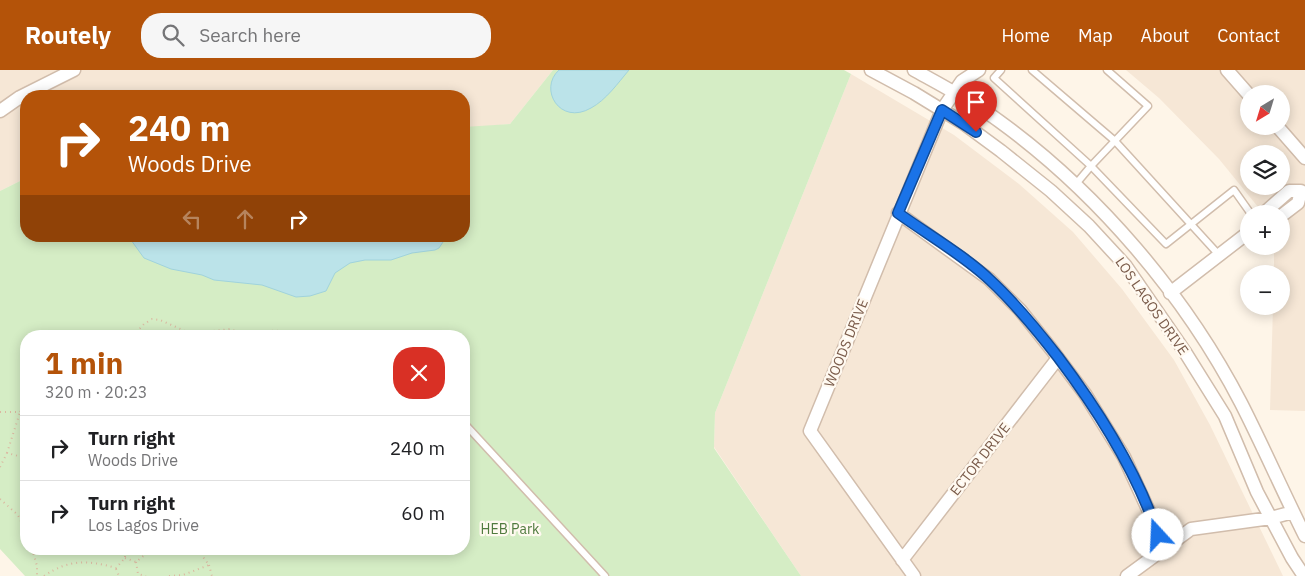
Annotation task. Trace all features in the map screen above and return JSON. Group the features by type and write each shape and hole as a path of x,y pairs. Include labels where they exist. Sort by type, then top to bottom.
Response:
{"street":[{"path":"34,90 74,70"},
{"name":"LOS LAGOS DRIVE","path":"871,70 970,128 1051,191 1089,226 1125,265 1186,352 1225,416 1257,492 1292,558 1304,576"},
{"name":"LOS LAGOS DRIVE","path":"914,70 954,92 998,121 1043,156 1102,209 1143,256 1198,330 1240,402 1305,536"},
{"path":"963,75 979,70"},
{"path":"1227,70 1240,85"},
{"name":"WOODS DRIVE","path":"914,576 810,431 898,213 942,110 963,75"},
{"path":"0,111 20,97"},
{"path":"1285,135 1305,158"},
{"path":"1273,205 1289,191 1303,189 1298,202 1290,208"},
{"path":"898,213 989,279 1020,310 1058,358 1085,394 1124,457 1153,520 1162,550"},
{"path":"1170,293 1240,239"},
{"name":"ECTOR DRIVE","path":"902,560 1058,358"},
{"path":"1127,576 1191,529 1271,518 1293,512"}],"lane":[{"path":"1001,70 994,78 1091,166 1166,244 1234,190 1245,205"},
{"path":"1032,70 1115,141 1219,255"},
{"path":"1075,185 1148,106 1107,70"},
{"path":"470,430 605,576"}],"path":[{"path":"138,330 152,319 160,320 183,330"},
{"path":"0,412 20,412 7,453 0,467"},
{"path":"7,453 20,456"},
{"path":"0,498 20,519"},
{"path":"34,555 37,566 37,576"},
{"path":"136,562 145,555"},
{"path":"202,555 209,565 212,576"},
{"path":"116,568 125,558 136,562"},
{"path":"44,576 73,562 90,562 116,568"},
{"path":"136,562 137,575 146,576"},
{"path":"169,576 183,575 209,565"},
{"path":"116,568 119,576"}],"shaded area":[{"path":"0,70 553,70 510,124 470,128 470,90 20,90 20,181 0,191"},
{"path":"1126,70 1305,70 1305,411 1270,410 1273,315 1290,315 1290,265 1274,265 1274,255 1290,255 1290,205 1256,205 1248,195 1290,195 1290,145 1240,145 1240,185 1219,159 1159,98"},
{"path":"851,74 954,135 1019,184 1073,232 1122,289 1174,360 1210,425 1283,576 801,576 714,447 715,413"}],"green space":[{"name":"HEB Park","path":"553,70 844,70 851,74 715,413 714,448 801,576 25,576 0,549 0,191 20,181 20,242 470,242 470,127 510,124"}],"water":[{"path":"559,70 629,70 602,101 580,112 570,112 562,109 552,95 551,86 553,78"},
{"path":"132,242 443,242 435,250 412,253 391,260 365,260 350,263 335,273 326,291 310,296 296,297 262,285 214,280 202,275 171,269 144,258"}],"route":[{"path":"976,132 942,110 898,213 989,279 1020,310 1085,394 1124,457 1158,535"}]}
